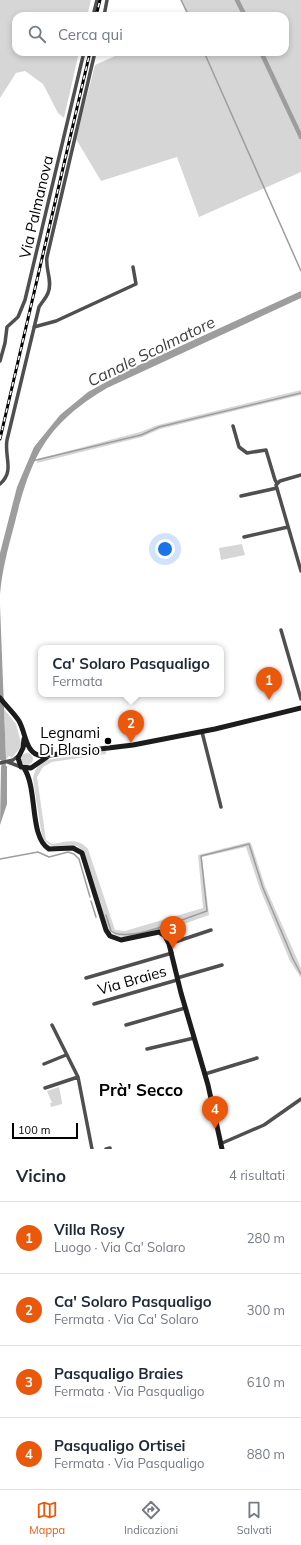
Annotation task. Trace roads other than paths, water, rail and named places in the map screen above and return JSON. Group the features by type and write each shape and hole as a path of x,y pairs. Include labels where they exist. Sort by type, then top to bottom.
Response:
{"street":[{"path":"94,12 97,0"},
{"path":"105,12 107,0"},
{"name":"Via Palmanova","path":"0,362 7,327 18,317 25,300 83,56"},
{"path":"0,484 8,474 10,467 6,454 7,440 39,307 49,290 49,280 46,266 47,257 94,56"},
{"path":"34,327 56,321 136,284 133,267"},
{"path":"233,426 239,447 247,453 266,450 277,483 277,488 301,571"},
{"path":"277,483 301,475"},
{"path":"241,496 277,488"},
{"path":"244,536 288,527"},
{"path":"281,630 301,699"},
{"path":"0,698 19,722 31,750 36,755 52,756"},
{"path":"7,762 23,767 35,765 44,758 52,756 109,749 202,732 301,708"},
{"path":"202,732 221,806"},
{"path":"24,736 18,761 31,781 41,841 50,849 73,848 82,853 106,930 110,936 121,940 159,932 166,936 172,954 185,1008 205,1074 221,1146 264,1125 301,1099"},
{"path":"0,763 7,762 20,754 31,750"},
{"path":"31,781 36,755"},
{"path":"169,944 211,930"},
{"path":"86,978 172,954"},
{"name":"Via Braies","path":"94,1004 222,965"},
{"path":"126,1025 185,1008"},
{"path":"52,1025 78,1077 92,1149"},
{"path":"147,1049 194,1038"},
{"path":"44,1064 66,1055"},
{"path":"205,1074 257,1058"},
{"path":"45,1088 78,1077"}],"waterway":[{"path":"181,0 187,12"},
{"path":"237,0 243,12"},
{"path":"206,56 301,271"},
{"path":"263,56 301,137"},
{"path":"32,461 141,435 159,427 301,393"},
{"name":"Canale Scolmatore","path":"3,754 4,772"},
{"path":"106,915 111,931 119,934 130,934 158,928 207,911 201,856 249,844 263,888 293,959 301,974"},
{"path":"0,859 38,852 49,857 68,852 74,854 79,859 90,897"},
{"path":"91,901 96,917"}],"railway":[{"path":"97,12 100,0"},
{"path":"0,439 89,56"}],"place":[{"name":"Villa Rosy","path":"269,700"},
{"name":"Legnami Di Blasio","path":"108,741"},
{"name":"Ca' Solaro Pasqualigo","path":"131,743"},
{"name":"Pasqualigo Braies","path":"173,949"},
{"name":"Pasqualigo Ortisei","path":"215,1129"}],"district":[{"name":"Prà' Secco","path":"141,1089"}]}
